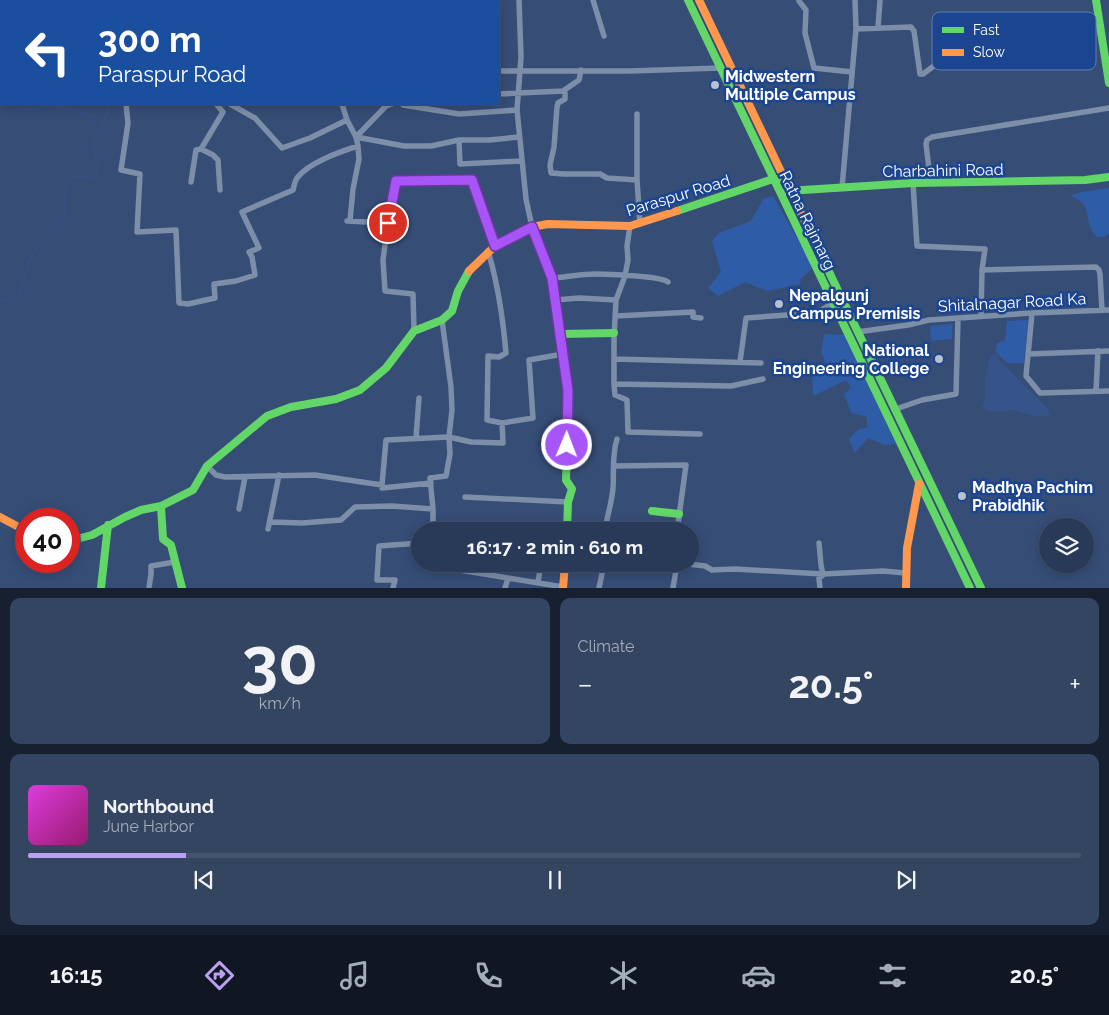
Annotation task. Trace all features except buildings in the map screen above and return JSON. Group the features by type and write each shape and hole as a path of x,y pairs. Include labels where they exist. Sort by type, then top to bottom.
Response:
{"main road":[{"name":"Ratna Rajmarg","path":"688,0 970,588"},
{"name":"Ratna Rajmarg","path":"700,0 981,588"},
{"path":"1096,0 1108,66 1109,83"},
{"name":"Charbahini Road","path":"778,190 791,191 913,183 1045,182 1109,177"},
{"name":"Paraspur Road","path":"442,320 452,311 458,291 470,269 495,246 532,227 548,224 630,226 773,179 785,179"},
{"path":"532,227 552,278 568,391 566,480 572,489 568,502 568,522"},
{"path":"80,538 92,535 108,525 141,510 161,506 193,490 207,466 267,416 291,407 336,400 360,390 386,368 414,331 442,320"},
{"path":"560,334 614,333"},
{"path":"906,588 905,573 919,484"},
{"path":"161,506 163,539 171,545 182,588"},
{"path":"652,511 679,514"},
{"path":"0,517 15,525"},
{"path":"102,588 108,525"},
{"path":"563,587 564,572"}],"street":[{"path":"519,0 521,57 518,93 519,137 526,199 532,227"},
{"path":"593,0 604,36"},
{"path":"842,188 856,29 855,0"},
{"path":"878,27 880,0"},
{"path":"799,1 806,10 805,33 814,68 852,72"},
{"path":"856,29 911,27 914,31 920,74 932,67"},
{"path":"500,71 630,71 720,68"},
{"path":"500,94 563,91 579,80 581,70"},
{"path":"563,91 565,99 558,103 557,106 554,148 550,165 551,173 600,174 607,178 637,180"},
{"path":"126,105 128,123 122,170 140,174 137,232 176,230 179,303 188,304 215,298 214,284 236,281 255,275 252,257 249,252 259,248 242,212 293,190 297,178 312,165 337,153 358,146"},
{"path":"191,182 196,150 201,149 223,112 218,105"},
{"path":"232,105 255,118 282,148 310,138 347,120"},
{"path":"342,105 347,120 356,136 359,159 348,221 388,223"},
{"path":"356,136 389,105"},
{"path":"403,105 459,114 518,110"},
{"path":"930,169 926,144 927,140 932,138 1109,108"},
{"path":"637,114 637,180 640,224"},
{"path":"356,136 404,146 431,146 459,140 519,137"},
{"path":"459,140 460,164 521,161"},
{"path":"201,149 218,160 220,190"},
{"path":"414,331 413,294 385,292 383,260 396,181 472,180 495,246"},
{"path":"913,183 917,246 985,250 982,270 981,316"},
{"path":"630,226 625,276 616,300 614,395 627,400 628,432 700,434"},
{"path":"488,251 496,280 506,353 499,357 488,356 487,420 502,423 533,418 530,360 563,354"},
{"path":"982,270 1096,267 1100,274 1102,310"},
{"path":"552,278 595,274 655,278 668,282"},
{"path":"555,300 579,298 616,300"},
{"path":"740,362 746,318 816,313 834,303"},
{"name":"Shitalnagar Road Ka","path":"848,334 929,320 1109,310"},
{"path":"616,316 693,312 693,317 701,318"},
{"path":"1032,313 1026,376 1040,393 1109,391"},
{"path":"896,409 922,400 956,394 958,318"},
{"path":"433,522 430,478 446,476 450,454 449,437 452,410 442,320"},
{"path":"1028,354 1109,351"},
{"path":"1096,391 1098,352"},
{"path":"614,359 761,363"},
{"path":"614,384 731,386 763,379"},
{"path":"416,438 419,398"},
{"path":"382,485 386,440 449,437 471,442 503,444 502,423"},
{"path":"606,522 613,490 614,446 617,440"},
{"path":"614,466 686,465 678,522"},
{"path":"207,466 216,475 225,477 315,475 382,485 382,488 431,483"},
{"path":"268,529 278,475"},
{"path":"239,509 246,477"},
{"path":"465,497 568,502"},
{"path":"270,522 302,524 341,520 355,507 392,506 433,509"},
{"path":"819,543 820,565 823,574"},
{"path":"393,588 395,580 376,580 379,546 411,544"},
{"path":"149,588 152,574 151,566 175,562"},
{"path":"699,565 712,570 735,569 823,574 883,571 905,573"},
{"path":"471,572 563,587"},
{"path":"538,582 540,572"},
{"path":"598,588 602,572"},
{"path":"673,588 676,572"},
{"path":"820,588 819,578 823,574"},
{"path":"505,588 508,578"}],"shaded area":[{"path":"1109,188 1109,233 1104,237 1097,237 1092,231 1086,208 1078,200 1070,196"},
{"path":"773,196 811,263 811,270 801,278 800,284 767,291 745,282 718,296 708,288 721,272 712,241 719,233 751,221 763,199"},
{"path":"1028,320 1024,363 1007,363 996,352 997,343 1005,341 1007,321"},
{"path":"952,324 952,339 931,341 930,326"},
{"path":"824,334 846,335 896,444 884,445 868,438 855,453 849,439 859,429 867,428 867,417 851,413 844,394 851,388 846,380 813,396 812,376 829,371 821,353"},
{"path":"998,355 999,360 1047,408 1050,412 1049,416 1033,416 1010,409 1005,412 987,411 982,406 985,401 985,379 990,356"}],"waterway":[{"path":"16,105 27,110 48,106 60,107 104,122"},
{"path":"0,300 12,299 18,295 32,255 57,227 63,216 65,191 73,177 91,178 97,174 98,165 93,145 111,105"}],"traffic: fast":[{"path":"688,0 970,588"},
{"path":"1096,0 1109,83"},
{"path":"787,191 913,183 1085,180 1109,177"},
{"path":"677,211 773,179 778,179"},
{"path":"532,227 552,278 569,391 566,480 572,489 568,502 567,522"},
{"path":"819,251 981,588"},
{"path":"80,538 92,535 141,510 161,506 193,490 207,466 267,416 291,407 336,399 360,390 386,368 414,331 442,320 452,311 458,291 469,271"},
{"path":"560,334 614,333"},
{"path":"161,506 163,539 171,545 182,588"},
{"path":"652,511 679,514"},
{"path":"101,588 108,525"}],"traffic: slow":[{"path":"699,0 819,251"},
{"path":"469,271 495,246 532,227 548,224 630,226 677,211"},
{"path":"906,588 907,548 919,484"},
{"path":"0,517 15,525"},
{"path":"563,588 564,572"}],"place":[{"name":"Midwestern Multiple Campus","path":"715,85"},
{"name":"Nepalgunj Campus Premisis","path":"779,304"},
{"name":"National Engineering College","path":"939,359"},
{"name":"Madhya Pachim Prabidhik","path":"962,496"}],"route":[{"path":"388,223 396,181 472,180 495,246 532,227 552,278 568,391 567,445"}]}
